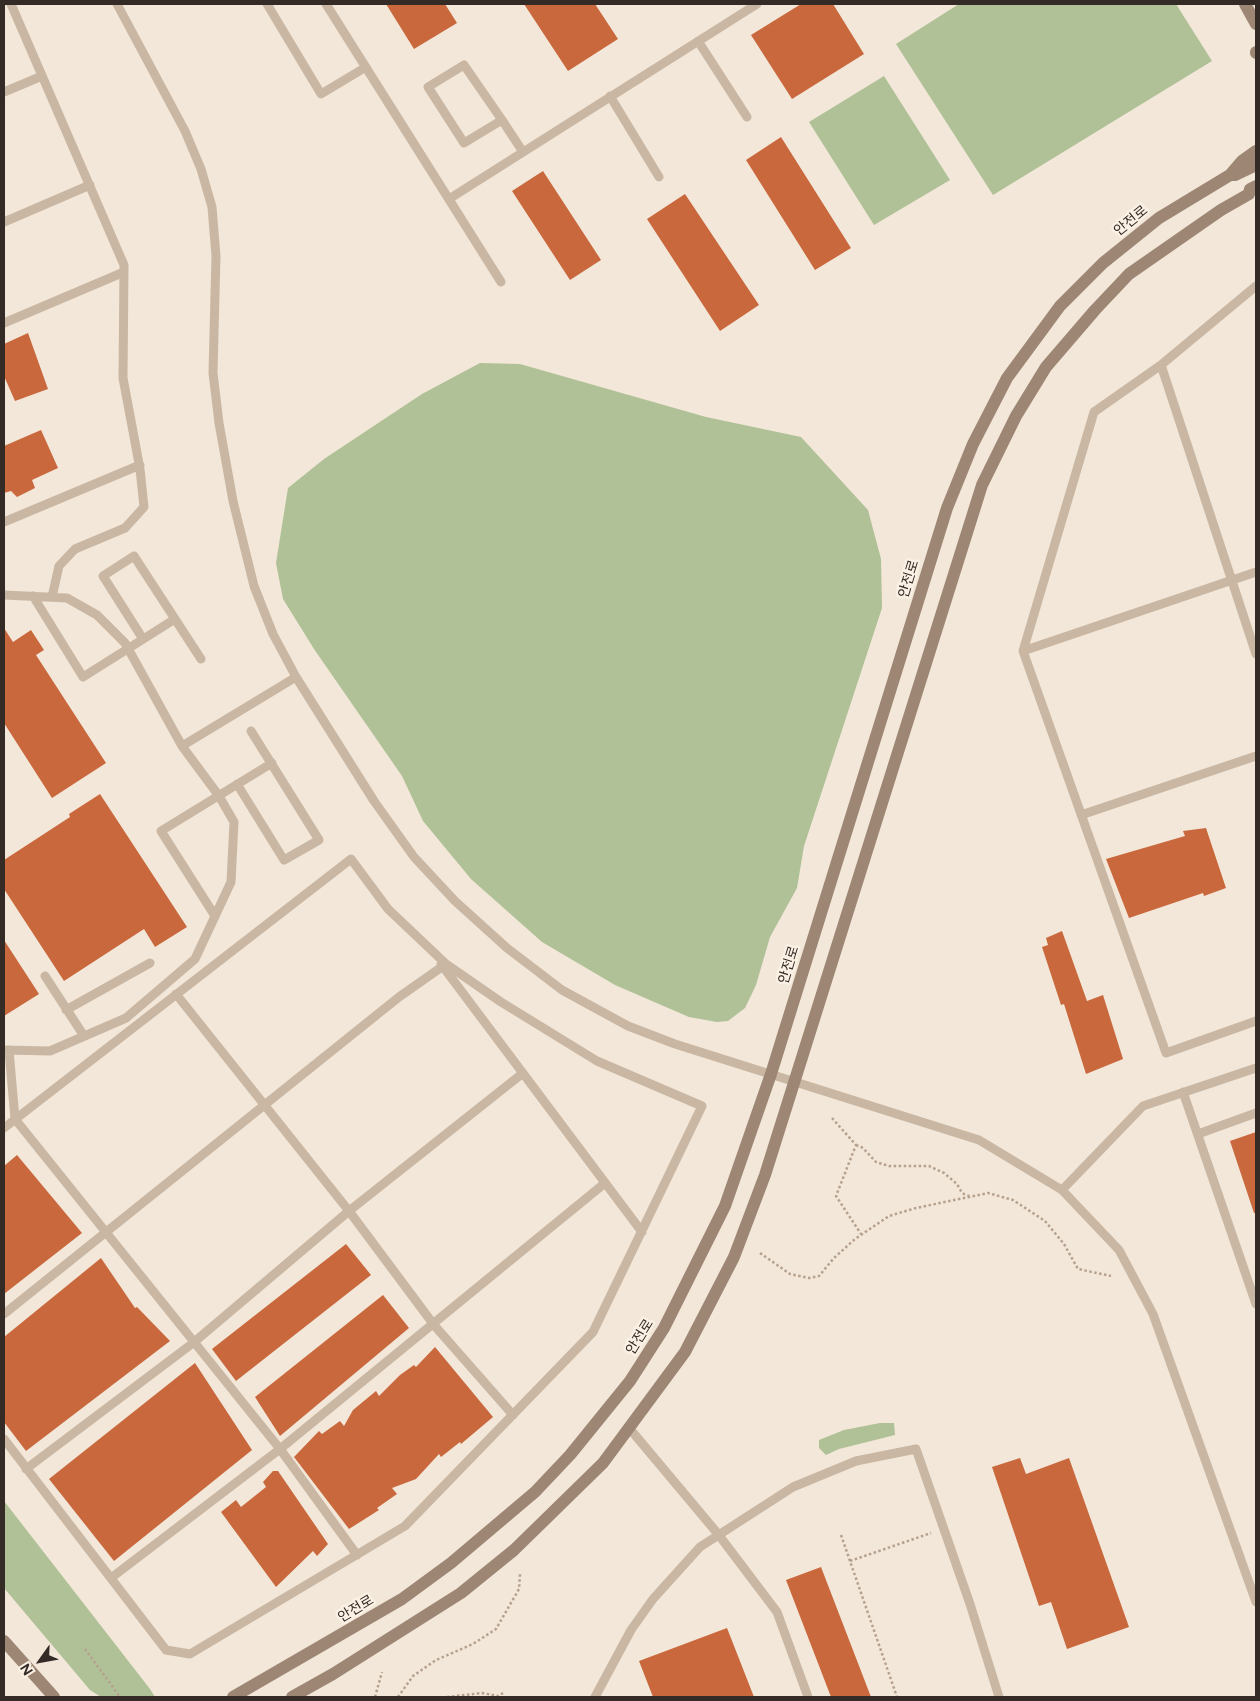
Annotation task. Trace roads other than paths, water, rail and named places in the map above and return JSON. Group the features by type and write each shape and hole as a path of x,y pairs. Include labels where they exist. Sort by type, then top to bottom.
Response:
{"street":[{"path":"1245,4 1256,24"},
{"path":"1230,176 1242,161 1256,151"},
{"name":"안전로","path":"233,1697 304,1658 409,1594 496,1527 535,1492 570,1456 630,1381 664,1328 726,1206 771,1074 947,508 973,444 999,394 1028,348 1060,306 1103,263 1158,218 1230,176 1256,164"},
{"path":"292,1697 380,1645 460,1593 514,1550 584,1483 630,1429 685,1352 734,1257 766,1175 982,485 1016,416 1046,366 1129,274 1221,210 1254,193"},
{"path":"4,1641 54,1697"}],"lane":[{"path":"11,4 124,265 124,378 140,466 144,507 125,528 76,549 60,566 52,597"},
{"path":"117,4 185,131 200,168 212,207 216,256 213,373 219,423 233,501 254,586 273,634 296,677 374,800 414,857 455,901 507,948 562,990 628,1026 675,1044 979,1140 1062,1190 1120,1250 1153,1314 1256,1602"},
{"path":"266,4 322,94 366,67"},
{"path":"326,4 501,282"},
{"path":"449,199 756,4"},
{"path":"698,41 747,118"},
{"path":"502,120 464,143 428,87 464,65 502,120 523,152"},
{"path":"4,92 42,76"},
{"path":"610,96 659,177"},
{"path":"4,222 90,185"},
{"path":"4,323 124,272"},
{"path":"1256,286 1161,365 1094,412 1023,651 1166,1052 1256,1022"},
{"path":"1161,365 1256,654"},
{"path":"4,522 140,466"},
{"path":"143,639 103,576 134,556 201,659"},
{"path":"1023,651 1256,572"},
{"path":"4,594 67,598 97,615 128,648 182,746 234,822 232,882 195,959 126,1018 50,1051 6,1050 15,1119 280,1449 357,1555"},
{"path":"33,596 83,677 175,619"},
{"path":"182,746 296,677"},
{"path":"237,784 284,860 318,840 272,763 251,732"},
{"path":"1081,815 1256,756"},
{"path":"215,916 160,831 272,763"},
{"path":"4,1128 351,858 388,910 445,965 642,1232"},
{"path":"66,1010 150,962"},
{"path":"4,1314 399,997 445,965"},
{"path":"4,1439 166,1650 190,1654 405,1526 594,1332 702,1106 597,1061 445,965"},
{"path":"45,976 84,1036"},
{"path":"176,994 349,1211 434,1325 513,1415"},
{"path":"1062,1190 1143,1106 1256,1068"},
{"path":"26,1469 193,1343 349,1211 523,1073"},
{"path":"1183,1092 1256,1304"},
{"path":"1198,1134 1256,1113"},
{"path":"111,1578 280,1449 606,1183"},
{"path":"630,1429 718,1534 777,1612 808,1697"},
{"path":"595,1697 615,1657 654,1599 700,1547 792,1487 856,1460 916,1449 970,1604 999,1697"}]}
